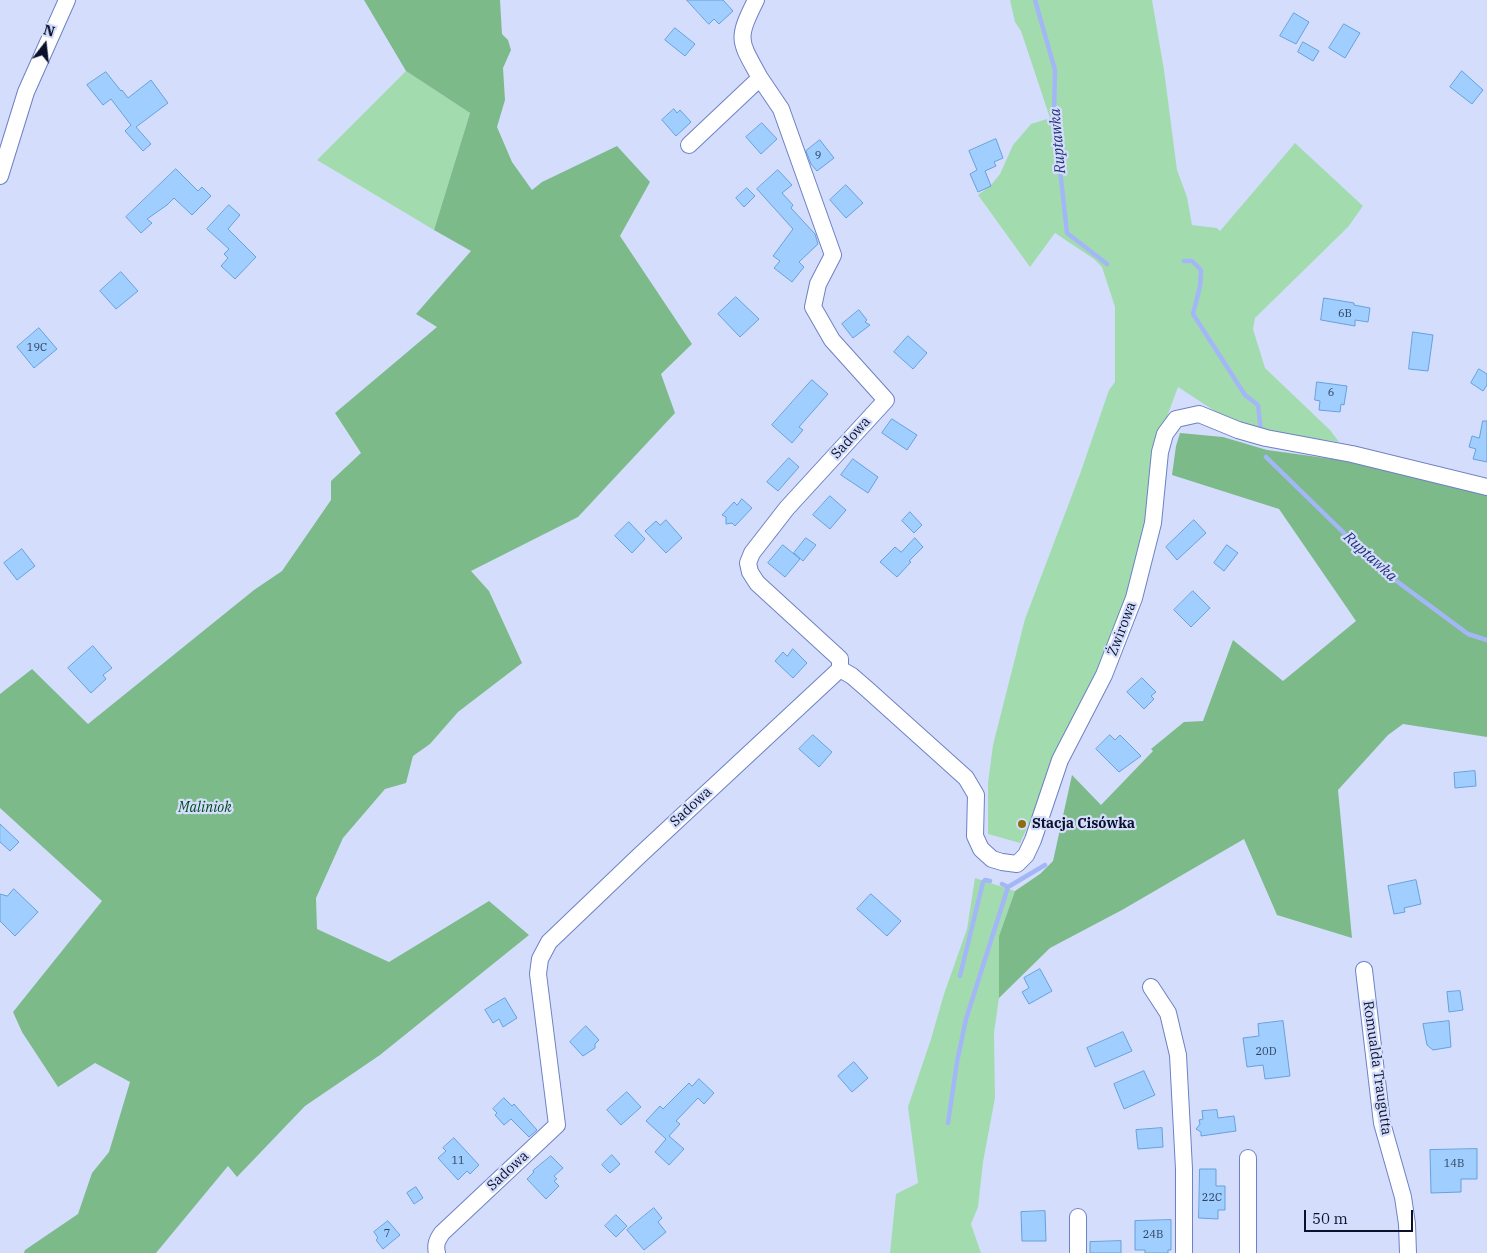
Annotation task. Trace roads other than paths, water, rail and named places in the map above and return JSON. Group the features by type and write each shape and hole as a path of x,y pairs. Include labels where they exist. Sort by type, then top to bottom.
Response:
{"street":[{"path":"0,176 26,92 67,0"},
{"path":"689,145 760,78 744,50 742,38 745,22 756,0"},
{"name":"Sadowa","path":"437,1253 437,1240 442,1233 557,1125 538,974 540,959 549,942 840,669 840,659 757,583 750,572 748,563 752,553 787,508 886,400 832,340 813,307 818,284 832,254 780,109 760,78"},
{"name":"Żwirowa","path":"840,669 867,689 966,778 976,795 975,836 981,849 992,859 1017,864 1026,855 1033,840 1060,760 1104,675 1134,598 1153,524 1160,452 1165,434 1176,419 1199,414 1238,430 1266,438 1352,454 1487,487"},
{"name":"Romualda Traugutta","path":"1364,970 1382,1124 1404,1197 1408,1253"},
{"path":"1151,986 1168,1013 1178,1055 1184,1168 1184,1253"},
{"path":"1248,1158 1248,1253"},
{"path":"1078,1217 1078,1253"}],"waterway":[{"name":"Ruptawka","path":"1035,0 1055,70 1054,115 1067,233 1107,264"},
{"name":"Ruptawka","path":"1184,261 1192,261 1201,270 1200,286 1193,314 1245,395 1258,405 1261,432"},
{"name":"Ruptawka","path":"1266,457 1383,571 1468,634 1487,640"},
{"path":"1002,884 1008,887 1045,865"},
{"path":"960,976 983,882 985,880 990,881"},
{"path":"948,1123 957,1062 966,1019 1008,887"}],"place":[{"name":"Stacja Cisówka","path":"1022,824"}],"park label":[{"name":"Maliniok","path":"205,808"}]}
